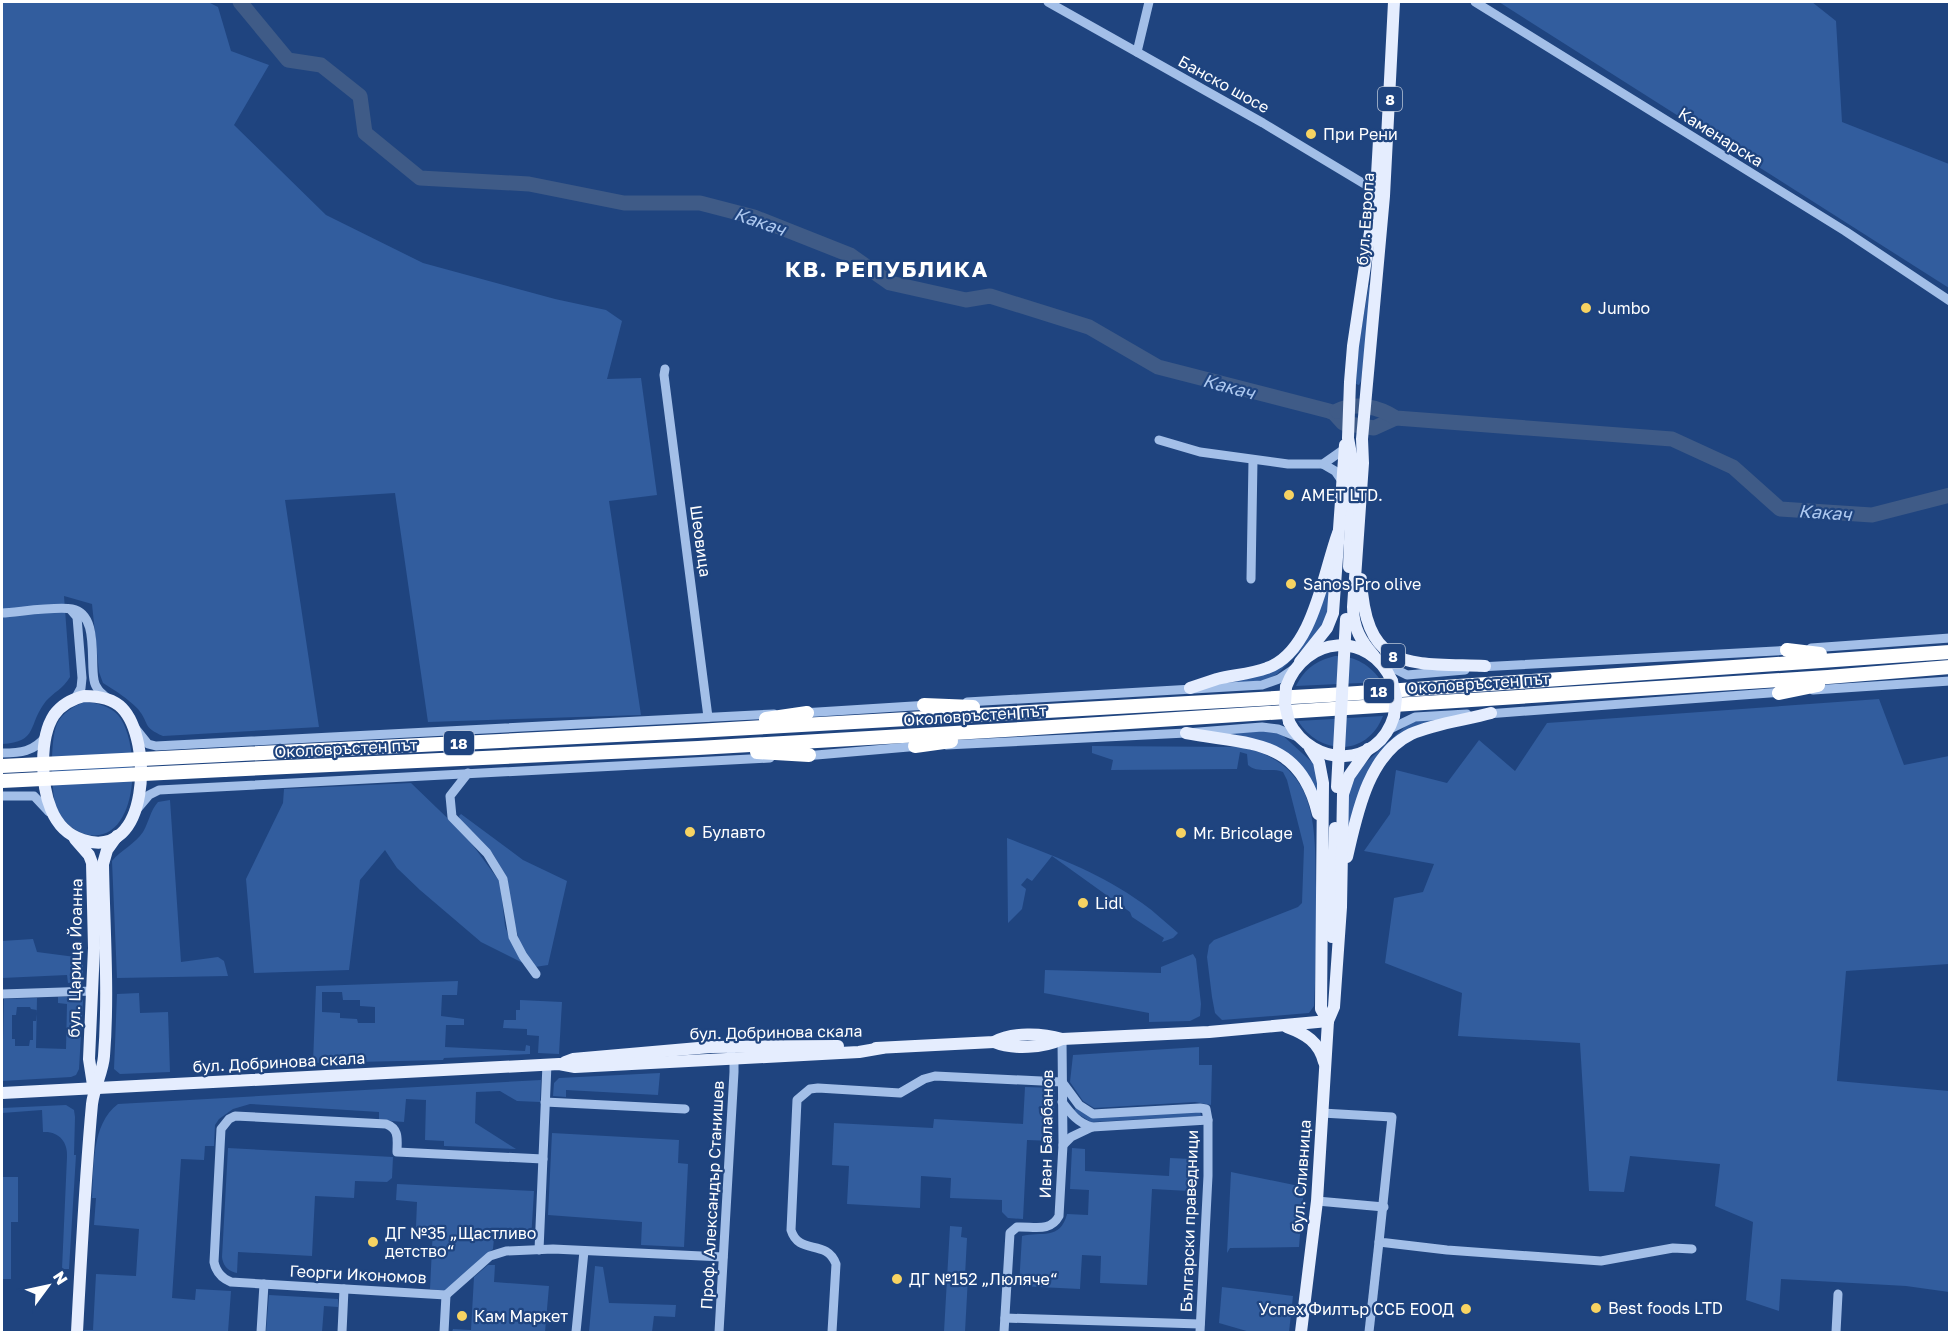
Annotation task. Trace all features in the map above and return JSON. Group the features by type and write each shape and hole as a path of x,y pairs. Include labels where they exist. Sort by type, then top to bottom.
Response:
{"highway":[{"name":"8","path":"1787,650 1863,659"},
{"name":"Околовръстен път","path":"2,766 696,731 1338,694 1948,652"},
{"name":"Околовръстен път","path":"2,781 698,748 1828,677 1950,667"},
{"path":"1779,693 1897,670"},
{"path":"924,705 1041,711"},
{"path":"696,731 807,713"},
{"path":"915,746 1021,729"},
{"path":"698,748 809,755"}],"main road":[{"name":"бул. Европа","path":"1297,666 1331,621 1353,346 1380,194 1388,2"},
{"name":"бул. Европа","path":"1377,659 1363,643 1353,620 1363,463 1362,439 1394,2"},
{"name":"бул. Европа","path":"1342,701 1353,465 1362,439"},
{"name":"бул. Европа","path":"1346,444 1353,465"},
{"path":"1190,688 1269,668 1289,654 1310,619 1338,533"},
{"name":"8","path":"1358,551 1366,618 1380,645 1405,661 1421,664 1485,666"},
{"path":"1297,666 1318,650 1334,645 1359,648 1377,659 1392,681 1396,698 1394,716 1388,730 1368,749"},
{"name":"8","path":"1297,666 1286,687 1285,704 1289,722 1299,738 1310,748 1327,755 1354,755 1368,749"},
{"path":"95,696 109,699 121,707 130,719 140,760 141,781 135,812 126,828 117,836 107,840 88,842 71,835 55,819 47,801 46,736 54,716 66,703 95,696"},
{"name":"бул. Сливница","path":"1335,968 1331,917 1342,701"},
{"path":"1342,881 1359,809 1371,779 1387,753 1411,734 1491,713"},
{"path":"1186,733 1254,743 1278,754 1300,774 1308,786 1315,802 1323,835"},
{"name":"бул. Сливница","path":"1310,748 1322,769 1321,1009 1328,1021"},
{"name":"бул. Сливница","path":"1301,1332 1317,1202 1328,1021 1334,1007 1342,881 1343,794 1349,776 1368,749"},
{"name":"бул. Царица Йоанна","path":"71,835 89,855 92,864 93,991 89,1059 94,1089"},
{"name":"бул. Царица Йоанна","path":"77,1332 87,1160 94,1089 104,1059 106,988 103,864 107,850 117,836"},
{"name":"бул. Сливница","path":"1323,955 1331,917"},
{"name":"бул. Добринова скала","path":"2,1093 553,1064 584,1067 994,1042 1005,1047 1050,1045 1062,1039 1286,1026 1328,1021"},
{"path":"1286,1026 1312,1039 1322,1053 1326,1067"},
{"name":"бул. Добринова скала","path":"553,1064 573,1059 745,1046 882,1048"}],"street":[{"name":"Банско шосе","path":"1048,2 1263,123 1380,194"},
{"path":"1137,52 1149,2"},
{"name":"Каменарска","path":"1475,2 1845,231 1950,301"},
{"name":"Шеовица","path":"665,369 708,717"},
{"path":"1159,440 1200,452 1253,460 1288,465 1323,464 1335,471 1342,481"},
{"path":"1323,464 1346,444"},
{"path":"1251,579 1253,460"},
{"path":"2,613 69,609 82,614 88,621 91,633 94,681 98,690 109,699"},
{"path":"69,609 77,617 82,678 81,688 75,699"},
{"path":"1787,650 1950,638"},
{"name":"8","path":"1485,666 1569,664 1787,650"},
{"path":"1377,659 1407,675 1485,666"},
{"name":"Околовръстен път","path":"130,719 148,744 156,746 807,713 1262,685 1275,681 1297,666"},
{"path":"1388,730 1405,721 1422,716 1950,681"},
{"name":"Околовръстен път","path":"135,812 148,795 159,790 809,755 915,746 1272,728 1299,738"},
{"path":"2,753 30,750 46,736"},
{"path":"468,773 450,796 452,817 487,853 503,879 513,937 536,974"},
{"path":"2,796 34,796 55,819"},
{"path":"2,994 93,991"},
{"name":"Иван Балабанов","path":"1004,1332 1010,1233 1017,1227 1047,1227 1056,1221 1060,1210 1063,1145 1062,1039"},
{"path":"727,1047 734,1059 745,1046"},
{"name":"Проф. Александър Станишев","path":"719,1332 734,1059"},
{"path":"538,1250 545,1102 553,1064"},
{"path":"832,1332 836,1264 829,1252 800,1244 791,1230 796,1106 797,1100 810,1089 900,1093 924,1079 935,1076 1062,1082 1078,1105 1093,1114 1200,1108 1208,1115"},
{"path":"545,1102 685,1109"},
{"path":"1062,1102 1079,1122 1092,1127"},
{"path":"1322,1113 1392,1117 1369,1332"},
{"name":"Георги Икономов","path":"543,1160 397,1152 397,1133 393,1127 386,1124 242,1114 229,1119 221,1129 214,1262 216,1269 231,1282 446,1295 490,1256 506,1251 584,1251 723,1257"},
{"path":"1063,1145 1071,1137 1092,1127 1208,1115"},
{"name":"Български праведници","path":"1200,1328 1208,1176 1208,1115"},
{"path":"1317,1202 1384,1207"},
{"path":"1379,1242 1447,1250 1601,1261 1673,1248 1692,1248"},
{"path":"576,1332 584,1251"},
{"path":"261,1332 264,1284"},
{"path":"342,1332 344,1289"},
{"path":"1836,1332 1838,1294"},
{"path":"444,1332 446,1295"},
{"path":"1005,1318 1118,1321 1200,1328"},
{"path":"1117,1332 1118,1321"}],"shaded area":[{"path":"2,2 208,2 218,7 231,51 269,65 234,125 326,215 423,263 555,299 606,310 622,321 607,379 641,378 657,495 609,501 641,715 428,722 395,493 285,500 319,727 163,736 156,733 134,705 103,683 99,672 92,604 64,596 70,677 46,701 27,736 14,743 2,744"},
{"path":"1499,2 1812,2 1836,21 1842,122 1949,164 1949,288"},
{"path":"1372,284 1359,385 1356,384 1359,347 1369,285"},
{"path":"1330,567 1329,613 1323,629 1277,674 1267,680 1222,684 1285,662"},
{"path":"1335,656 1350,658 1362,663 1382,682 1296,686 1303,674 1312,666"},
{"path":"1879,699 1904,765 1949,756 1949,964 1846,971 1837,1081 1949,1091 1949,1292 1906,1286 1781,1279 1779,1311 1746,1300 1753,1222 1715,1206 1720,1164 1630,1156 1624,1192 1589,1191 1580,1043 1458,1036 1462,993 1385,963 1394,898 1423,892 1434,864 1364,851 1390,814 1396,770 1447,783 1479,740 1515,771 1547,723"},
{"path":"84,702 102,705 118,715 130,743 132,781 129,800 123,817 113,829 99,835 79,832 67,824 56,807 53,789 52,753 57,724 69,710"},
{"path":"1383,716 1376,729 1366,739 1355,745 1343,747 1330,746 1318,741 1307,733 1298,721"},
{"path":"1455,718 1389,745 1348,836 1347,792 1361,767 1409,723 1425,719"},
{"path":"1265,730 1279,732 1314,764 1320,800 1300,769 1218,734"},
{"path":"1092,746 1240,747 1276,760 1296,779 1307,799 1313,824 1315,849 1314,1006 1309,1013 1222,1020 1215,1013 1207,957 1209,945 1214,940 1298,907 1302,903 1304,847 1283,772 1252,768 1248,765 1247,754 1240,752 1237,769 1111,770 1113,760 1092,753"},
{"path":"411,783 466,836 500,882 505,926 510,940 525,964 481,942 397,868 385,850 360,880 349,970 254,973 246,879 283,803 284,789"},
{"path":"170,800 181,962 218,957 224,961 228,976 117,978 112,861 140,836 158,802"},
{"path":"461,814 523,860 567,881 548,965 535,967 521,946 513,919 507,878 493,854 460,820"},
{"path":"1007,838 1052,856 1032,881 1027,878 1021,885 1026,889 1022,909 1008,923"},
{"path":"1052,856 1077,866 1126,892 1147,906 1178,933 1173,938 1162,942 1164,938 1132,917 1130,912"},
{"path":"33,939 37,952 83,958 83,981 68,983 67,975 2,978 2,941"},
{"path":"1193,954 1196,959 1201,1004 1200,1016 1190,1021 1149,1022 1149,1013 1044,993 1045,970 1161,973 1161,967"},
{"path":"458,981 457,995 442,995 441,1016 464,1019 464,1025 446,1025 445,1047 525,1051 526,1045 530,1046 530,1054 444,1058 443,1060 313,1063 316,986","holes":["322,992 342,992 343,1000 360,1000 360,1006 375,1007 375,1023 358,1023 357,1019 340,1018 340,1013 322,1012"]},
{"path":"139,993 140,1013 168,1012 170,1072 120,1074 114,1069 117,994"},
{"path":"58,997 79,997 83,1000 79,1069 76,1075 2,1081 4,999 37,998 37,1010 30,1007 17,1007 16,1015 12,1015 12,1039 15,1039 15,1046 29,1046 30,1040 33,1040 33,1021 36,1021 37,1013 36,1048 66,1049 67,1004 58,1003"},
{"path":"520,1000 562,1002 559,1054 538,1053 539,1036 527,1035 527,1029 503,1028 504,1020 516,1020 516,1010 520,1010"},
{"path":"1199,1047 1199,1065 1212,1065 1211,1105 1195,1102 1094,1108 1083,1101 1070,1082 1073,1055"},
{"path":"660,1073 658,1095 566,1090 566,1097 553,1096 554,1083 559,1078"},
{"path":"541,1080 540,1102 517,1101 500,1091 476,1092 475,1123 516,1149 444,1146 444,1141 425,1140 426,1100 406,1099 404,1122 379,1120 379,1112 250,1104 233,1109 219,1119 215,1125 214,1146 205,1146 204,1160 181,1159 172,1298 195,1300 196,1289 231,1291 228,1332 84,1332 84,1330 93,1330 96,1274 136,1276 139,1229 94,1225 96,1198 92,1198 98,1135 109,1113 118,1104"},
{"path":"1025,1087 1055,1088 1053,1141 1027,1140 1023,1219 1008,1218 1002,1212 1002,1200 950,1198 951,1178 921,1176 920,1208 847,1204 849,1166 832,1165 834,1123 933,1128 934,1119 1023,1124"},
{"path":"66,1105 74,1110 74,1155 76,1155 69,1269 62,1269 66,1147 54,1133 43,1132 42,1110 2,1113 2,1108"},
{"path":"1076,1108 1092,1117 1200,1111 1201,1116 1091,1122 1073,1111"},
{"path":"552,1133 679,1140 678,1163 688,1164 684,1247 641,1245 642,1222 548,1215"},
{"path":"228,1148 393,1157 392,1178 387,1182 355,1181 354,1198 315,1196 312,1256 238,1252 237,1273 226,1268 222,1257"},
{"path":"1072,1148 1085,1149 1085,1171 1169,1176 1170,1158 1191,1159 1189,1191 1152,1189 1147,1285 1100,1283 1101,1256 1082,1255 1080,1289 1019,1286 1022,1236 1055,1232 1064,1222 1067,1214 1088,1215 1089,1190 1070,1189"},
{"path":"1231,1172 1304,1187 1299,1247 1230,1248 1227,1253"},
{"path":"2,1177 18,1177 18,1222 11,1222 11,1279 2,1279"},
{"path":"397,1184 534,1191 531,1240 494,1238 493,1249 445,1291 430,1289 433,1228 416,1227 417,1202 396,1200"},
{"path":"950,1226 962,1227 961,1237 967,1238 965,1276 968,1277 965,1332 944,1332"},
{"path":"488,1265 495,1265 494,1282 549,1286 545,1332 452,1332 453,1329 471,1330 474,1277"},
{"path":"595,1266 603,1267 609,1303 676,1305 675,1317 654,1316 652,1332 589,1332"},
{"path":"1222,1287 1293,1296 1289,1332 1250,1332 1219,1323"},
{"path":"269,1295 338,1299 338,1307 324,1306 322,1332 266,1332"}],"waterway":[{"name":"Какач","path":"240,2 288,60 321,65 360,96 365,133 420,178 529,184 624,203 700,203 754,217 850,255 890,283 966,300 990,296 1089,327 1158,367 1329,411 1343,423 1374,428 1396,418"},
{"name":"Какач","path":"1337,411 1360,406 1375,408 1396,418 1672,439 1733,467 1780,509 1872,515 1950,495"}],"place":[{"name":"При Рени","path":"1311,134"},
{"name":"Jumbo","path":"1586,308"},
{"name":"AMET LTD.","path":"1289,495"},
{"name":"Sanos Pro olive","path":"1291,584"},
{"name":"Булавто","path":"690,832"},
{"name":"Mr. Bricolage","path":"1181,833"},
{"name":"Lidl","path":"1083,903"},
{"name":"ДГ №35 „Щастливо детство“","path":"373,1242"},
{"name":"ДГ №152 „Люляче“","path":"897,1279"},
{"name":"Best foods LTD","path":"1596,1308"},
{"name":"Успех Филтър ССБ ЕООД","path":"1466,1309"},
{"name":"Кам Маркет","path":"462,1316"}],"district":[{"name":"КВ. РЕПУБЛИКА","path":"887,268"}]}
